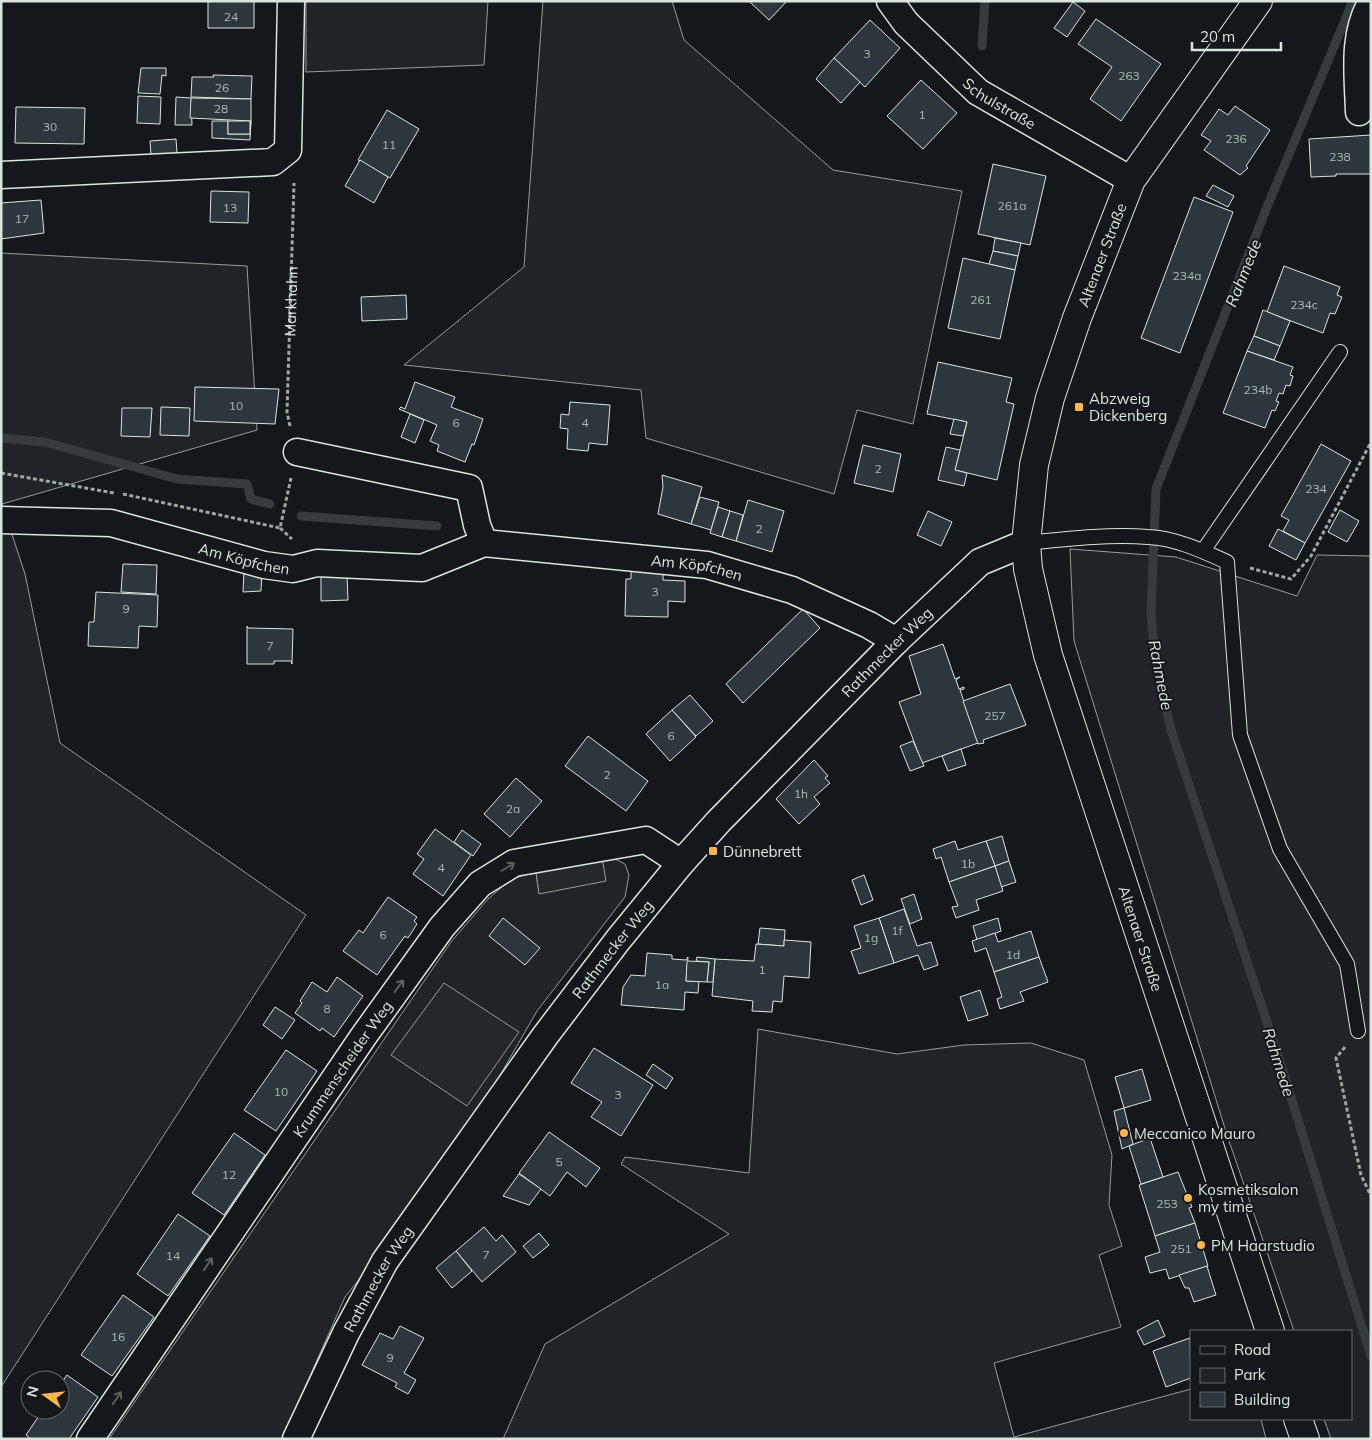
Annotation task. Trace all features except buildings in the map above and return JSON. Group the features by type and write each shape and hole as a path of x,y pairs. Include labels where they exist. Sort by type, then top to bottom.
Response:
{"main road":[{"name":"Altenaer Straße","path":"1258,1 1131,180 1077,318 1050,398 1034,465 1026,543 1028,569 1048,654 1270,1330"},
{"path":"1298,1420 1305,1439"}],"street":[{"path":"1,176 273,162 288,150 291,1"},
{"name":"Schulstraße","path":"890,1 906,22 978,92 1131,180"},
{"path":"1359,112 1357,47 1363,17 1371,3"},
{"path":"297,452 469,488 477,525 484,543"},
{"name":"Am Köpfchen","path":"1,520 110,523 264,565 293,569 316,563 422,568 484,543 707,565 792,590 869,625 896,641"},
{"name":"Rathmecker Weg","path":"296,1439 346,1333 385,1261 545,1036 618,940 681,863 725,814 896,641 980,562 1026,543"},
{"name":"Krummenscheider Weg","path":"90,1439 363,1036 442,927 480,884 514,863 646,840 681,863"}],"lane":[{"path":"1203,551 1340,352"},
{"path":"1026,543 1071,538 1149,536 1203,551 1227,562 1240,735 1280,849 1347,964 1358,1031"}],"path":[{"name":"Markhahn","path":"288,150 294,177 287,412 297,452"},
{"path":"1227,562 1291,579 1311,556 1371,442"},
{"path":"1,473 91,488 280,528 297,452"},
{"path":"1358,1031 1336,1058 1361,1175 1371,1196"}],"green space":[{"path":"306,1 488,1 484,65 306,72"},
{"path":"543,1 672,1 684,40 833,170 962,191 913,424 857,410 834,494 646,438 641,390 404,365 524,267"},
{"path":"1,253 247,266 257,430 2,504 25,574 60,743 306,915 1,1387"},
{"path":"1070,549 1176,557 1297,596 1317,555 1371,556 1371,1439 1331,1439 1324,1420 1352,1420 1352,1330 1294,1330 1227,1135 1074,641"},
{"path":"602,857 613,858 625,864 629,875 625,897 537,1011 445,1171 345,1297 282,1439 109,1439 451,942 487,900 511,879 536,872 539,893"},
{"path":"758,1029 897,1054 964,1045 1031,1043 1084,1060 1112,1155 1109,1205 1122,1246 1099,1255 1121,1327 994,1363 1014,1437 1190,1389 1190,1420 1261,1420 1266,1439 503,1439 545,1344 729,1234 621,1164 625,1157 749,1173"}],"shaded area":[{"path":"602,857 606,881 539,894 536,872"},
{"path":"444,983 519,1032 467,1106 391,1055"}],"waterway":[{"path":"982,46 985,1"},
{"name":"Rahmede","path":"1353,1 1267,207 1156,489 1151,611 1154,653 1171,730 1282,1068 1371,1356"},
{"path":"1,438 45,442 177,479 247,484 251,499 270,504"},
{"path":"301,516 437,526"}],"place":[{"name":"Abzweig Dickenberg","path":"1079,407"},
{"name":"Dünnebrett","path":"713,851"},
{"name":"Meccanico Mauro","path":"1124,1133"},
{"name":"Kosmetiksalon my time","path":"1188,1198"},
{"name":"PM Haarstudio","path":"1201,1245"}]}
